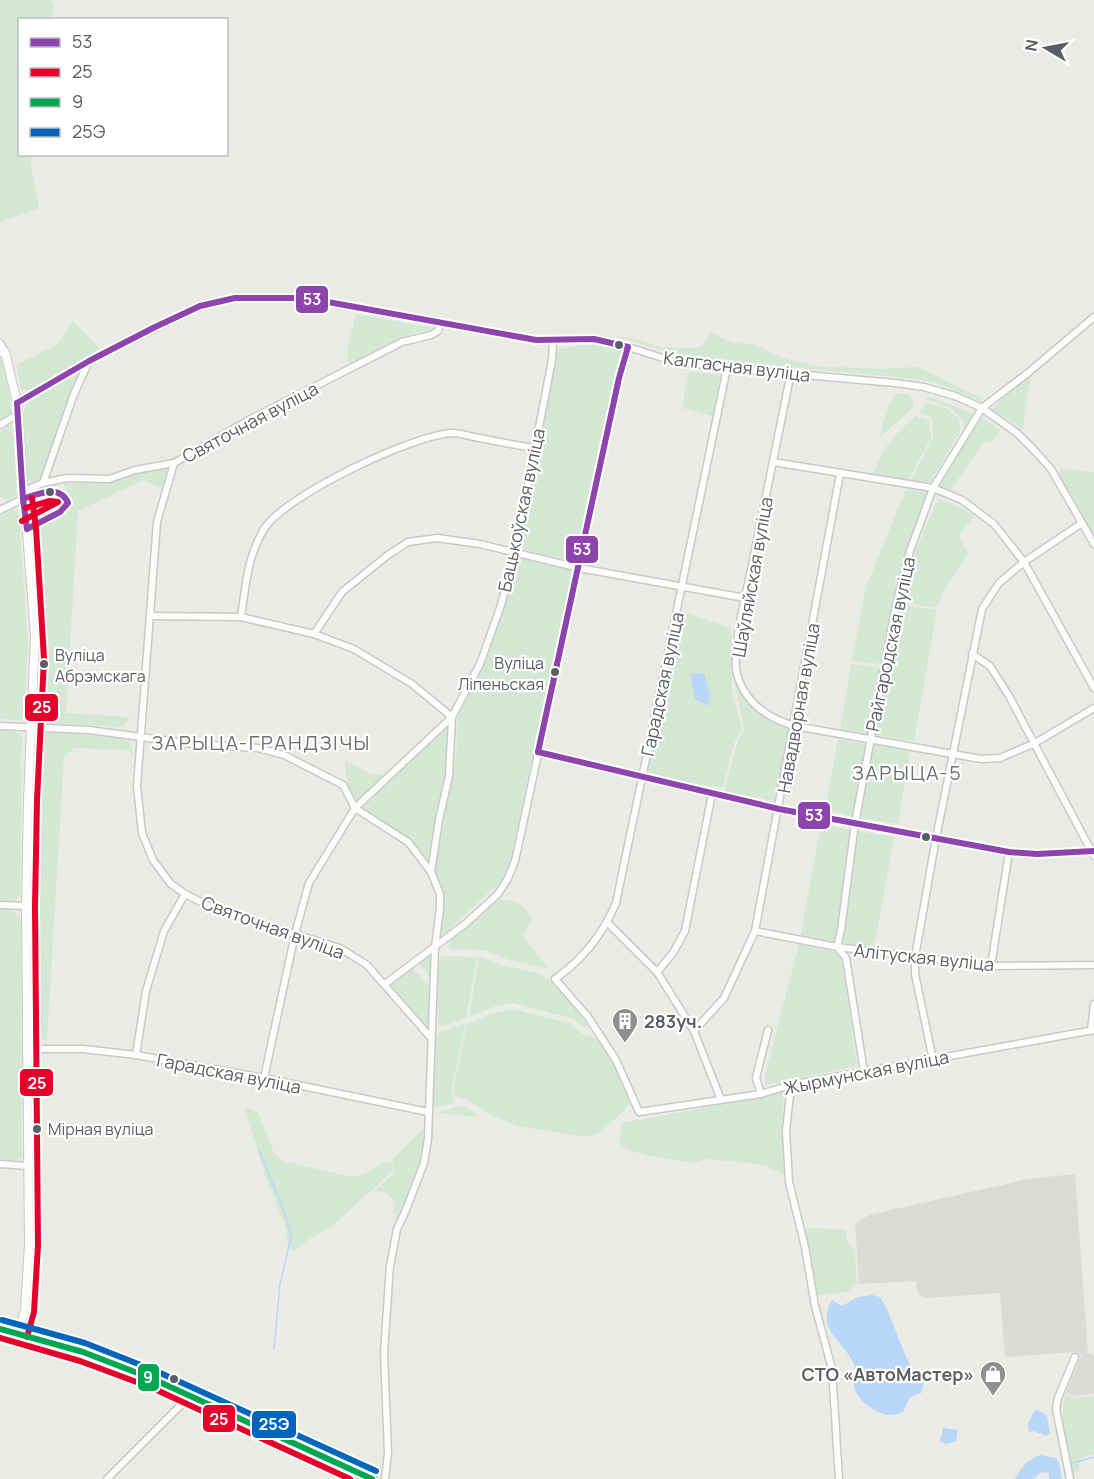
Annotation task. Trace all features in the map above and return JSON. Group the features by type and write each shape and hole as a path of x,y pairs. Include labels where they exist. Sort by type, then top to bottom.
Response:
{"main road":[{"path":"0,1329 83,1352 153,1379 372,1479"}],"street":[{"name":"Калгасная вуліца","path":"17,403 89,361 200,306 236,298 306,298 536,340 594,339 669,360 727,368 791,372 924,387 955,396 982,408 1017,433 1045,462 1094,544"},
{"path":"982,408 1094,317"},
{"name":"Святочная вуліца","path":"432,1040 367,965 340,948 219,911 185,894 170,883 153,860 142,833 137,786 158,522 174,463 249,420 402,342 431,335 438,330 441,322"},
{"name":"Бацькоўская вуліца","path":"264,1078 295,934 309,883 355,808 452,717 480,664 501,605 515,552 552,360 553,340"},
{"path":"0,343 17,403 34,633 26,906 27,1284 25,1310 18,1334"},
{"path":"385,984 435,947 498,894 508,879 515,861 619,378 628,347"},
{"path":"43,483 74,394 89,361"},
{"name":"Гарадская вуліца","path":"639,1112 616,1060 588,1017 555,979 574,966 608,923 619,890 727,368"},
{"name":"Шаўляйская вуліца","path":"791,372 745,598 735,659 741,685 751,702 771,718 795,726 981,759 1000,758 1035,743 1094,708"},
{"name":"Райгародская вуліца","path":"837,947 870,740 896,605 910,551 933,488 982,408"},
{"path":"0,425 18,414"},
{"path":"241,617 250,557 265,527 285,508 331,480 382,455 427,438 454,433 534,448"},
{"path":"773,462 933,488 962,500 994,524 1023,562 1094,688"},
{"path":"0,500 3,508 23,499 31,488 43,483 67,478 109,478 135,470 174,463"},
{"name":"Навадворная вуліца","path":"694,1031 724,998 755,931 795,726 840,474"},
{"path":"933,1060 915,974 915,957 936,838 982,609 999,583 1023,562 1082,523"},
{"path":"314,634 342,592 388,555 408,542 437,538 480,544 579,568 745,598"},
{"path":"150,616 241,617 314,634 354,649 412,684 452,717 450,776 439,820 431,872"},
{"path":"538,752 779,809 1009,852 1036,854 1093,852 1009,696 990,666 972,654"},
{"path":"0,726 89,730 193,744 258,748 284,755 343,785 355,808 408,842 431,872 440,894 435,947 428,1138 423,1163 397,1229 388,1282 384,1352 388,1453 385,1479"},
{"path":"657,972 673,953 685,931 712,794"},
{"path":"991,966 1009,852"},
{"path":"136,1055 146,991 164,931 185,894"},
{"path":"0,905 26,906"},
{"path":"608,923 657,972 694,1031 722,1100"},
{"name":"Алітуская вуліца","path":"755,931 837,947 991,966 1094,965"},
{"path":"837,947 846,958 864,1072"},
{"path":"1092,1031 1094,1004"},
{"path":"761,1094 756,1078 768,1030"},
{"name":"Жырмунская вуліца","path":"639,1112 761,1094 791,1085 1092,1031"},
{"name":"Гарадская вуліца","path":"28,1049 83,1049 136,1055 264,1078 428,1112"},
{"path":"791,1085 786,1131 789,1182 792,1203 805,1247 815,1306 832,1369 839,1479"},
{"path":"0,1164 28,1166"},
{"path":"1070,1479 1056,1410 1058,1398 1075,1357"},
{"path":"107,1479 190,1396"}],"shaded area":[{"path":"1075,1174 1088,1353 1094,1356 1094,1394 1075,1396 1066,1393 1082,1354 1074,1352 1005,1357 1000,1293 925,1298 918,1294 916,1281 859,1284 855,1224 869,1215 1028,1179"}],"green space":[{"path":"0,0 51,0 54,7 52,18 18,18 18,156 32,156 31,165 39,208 0,222"},
{"path":"356,314 434,328 402,337 349,364 347,351"},
{"path":"73,321 100,349 30,390 21,390 16,365 57,345"},
{"path":"711,333 733,343 754,344 783,358 815,366 879,369 918,367 984,399 980,401 936,383 915,379 726,363 677,356 616,336 640,340 659,347 698,348 703,345"},
{"path":"583,345 623,350 576,560 571,562 524,550 521,541 558,349"},
{"path":"0,358 4,362 12,412 0,420"},
{"path":"82,369 72,389 41,477 32,482 28,479 22,414 29,401"},
{"path":"689,371 720,375 713,416 682,408"},
{"path":"1032,374 1023,430 999,413 991,411 1010,389"},
{"path":"896,394 908,394 913,400 913,408 879,438 889,403"},
{"path":"927,396 976,415 965,430 955,412 926,400"},
{"path":"926,403 946,408 959,419 960,431 930,483 911,480 933,438 932,418 919,412"},
{"path":"916,416 929,420 931,438 908,481 874,476 884,450 902,428"},
{"path":"980,416 1000,430 991,443 984,441 951,490 937,487"},
{"path":"11,423 17,493 8,501 0,496 0,432"},
{"path":"165,468 168,473 161,488 143,480 78,511 66,713 130,717 124,727 44,723 37,718 42,649 33,534 36,527 70,510 71,499 63,483 102,483 139,472"},
{"path":"1060,468 1094,472 1094,535 1060,476"},
{"path":"906,489 928,492 905,554 881,664 852,661 866,587"},
{"path":"57,497 63,503 61,508 33,520 31,508 34,505"},
{"path":"938,498 973,514 974,517 958,536 968,553 942,594 938,607 916,604 904,595 915,552"},
{"path":"12,509 19,515 28,645 24,717 20,720 0,719 0,515"},
{"path":"519,556 569,569 572,575 509,865 498,884 444,935 439,933 442,893 435,869 456,757 458,713 484,662"},
{"path":"902,599 910,606 937,610 914,741 874,735"},
{"path":"683,612 731,628 732,694 742,727 734,744 723,787 700,785 646,772"},
{"path":"851,664 881,668 868,734 840,730"},
{"path":"734,680 756,710 770,720 790,729 776,801 724,792 737,743 744,728"},
{"path":"448,725 447,771 436,809 430,859 427,861 406,837 360,810"},
{"path":"0,730 21,733 23,738 20,762 22,772 20,896 15,901 0,900"},
{"path":"39,732 120,737 130,743 134,756 128,750 75,748 64,757 47,1040 38,1039 35,1035 33,960 33,811 36,737"},
{"path":"838,739 866,744 853,816 825,810"},
{"path":"872,744 910,751 898,824 859,818"},
{"path":"345,760 370,774 385,775 355,804 347,786"},
{"path":"821,824 851,830 835,943 800,938"},
{"path":"858,831 894,837 874,948 841,942"},
{"path":"501,899 520,905 530,914 532,919 523,936 549,969 509,960 485,950 448,949 451,940 493,902"},
{"path":"0,910 13,911 21,917 22,1157 16,1160 0,1159"},
{"path":"799,944 839,953 842,959 857,1066 766,1085 765,1075"},
{"path":"429,955 431,958 430,977 419,964"},
{"path":"442,956 477,957 466,1018 438,1027 437,965"},
{"path":"479,956 504,966 534,972 550,979 572,1003 588,1027 583,1027 574,1019 513,1003 499,1005 469,1017"},
{"path":"413,969 430,986 429,1026 423,1024 391,984"},
{"path":"512,1009 569,1023 582,1034 598,1038 631,1100 621,1114 598,1134 584,1137 517,1126 488,1114 472,1102 455,1096 454,1086 467,1024 494,1013"},
{"path":"466,1023 452,1087 454,1103 433,1108 436,1040 439,1032"},
{"path":"783,1093 784,1175 765,1165 708,1159 692,1163 645,1155 619,1145 622,1123"},
{"path":"456,1107 469,1109 480,1117 436,1113"},
{"path":"251,1108 258,1113 274,1153 283,1161 352,1177 366,1173 385,1162 392,1164 393,1171 330,1228 306,1241 294,1252 287,1242 286,1228 265,1176 245,1109"},
{"path":"423,1129 419,1165 397,1221 393,1210 395,1201 385,1192 375,1191 394,1172 392,1160"},
{"path":"805,1228 845,1229 849,1246 855,1250 857,1285 845,1292 817,1295 802,1231"},
{"path":"1065,1394 1076,1398 1094,1396 1094,1454 1080,1458 1079,1470 1074,1473 1063,1424"}],"water":[{"path":"704,673 710,695 708,706 695,699 690,674"},
{"path":"872,1295 880,1297 906,1357 924,1383 921,1393 910,1397 903,1412 893,1415 873,1409 859,1397 854,1387 854,1363 828,1325 828,1309 832,1300 842,1306 858,1297"},
{"path":"1038,1410 1047,1416 1050,1434 1043,1436 1042,1432 1040,1434 1034,1431 1029,1432 1028,1424 1034,1411"},
{"path":"943,1428 958,1430 956,1441 947,1444 940,1442"},
{"path":"1040,1455 1056,1458 1062,1479 1049,1479 1049,1474 1046,1472 1040,1473 1033,1479 1015,1479 1025,1464"}],"waterway":[{"path":"259,1150 287,1219 291,1237 280,1284 274,1349"},
{"path":"1073,1463 1094,1457"}],"transit line":[{"name":"53","path":"17,403 89,361 153,328 200,306 235,298 306,298 536,340 594,339 628,347"},
{"name":"53","path":"538,752 619,378 628,347"},
{"name":"53","path":"17,403 27,529"},
{"name":"53","path":"23,499 54,492 64,497 68,503 60,512 27,529"},
{"name":"25","path":"27,1337 34,1312 38,1245 35,906 37,800 44,659 32,498"},
{"name":"25","path":"22,521 58,502 50,501 26,508"},
{"name":"53","path":"538,752 779,809 1009,852 1037,854 1094,851"},
{"name":"25Э","path":"2,1320 85,1343 156,1371 376,1471"},
{"name":"9","path":"0,1329 83,1352 153,1379 372,1479"},
{"name":"25","path":"0,1338 80,1361 150,1387 350,1479"}],"place":[{"name":"Вуліца Абрэмскага","path":"44,664"},
{"name":"Вуліца Ліпеньская","path":"555,672"},
{"name":"283уч.","path":"625,1044"},
{"name":"Мірная вуліца","path":"37,1129"},
{"name":"СТО «АвтоМастер»","path":"993,1397"}],"district":[{"name":"ЗАРЫЦА-ГРАНДЗІЧЫ","path":"261,742"},
{"name":"ЗАРЫЦА-5","path":"907,772"}]}
